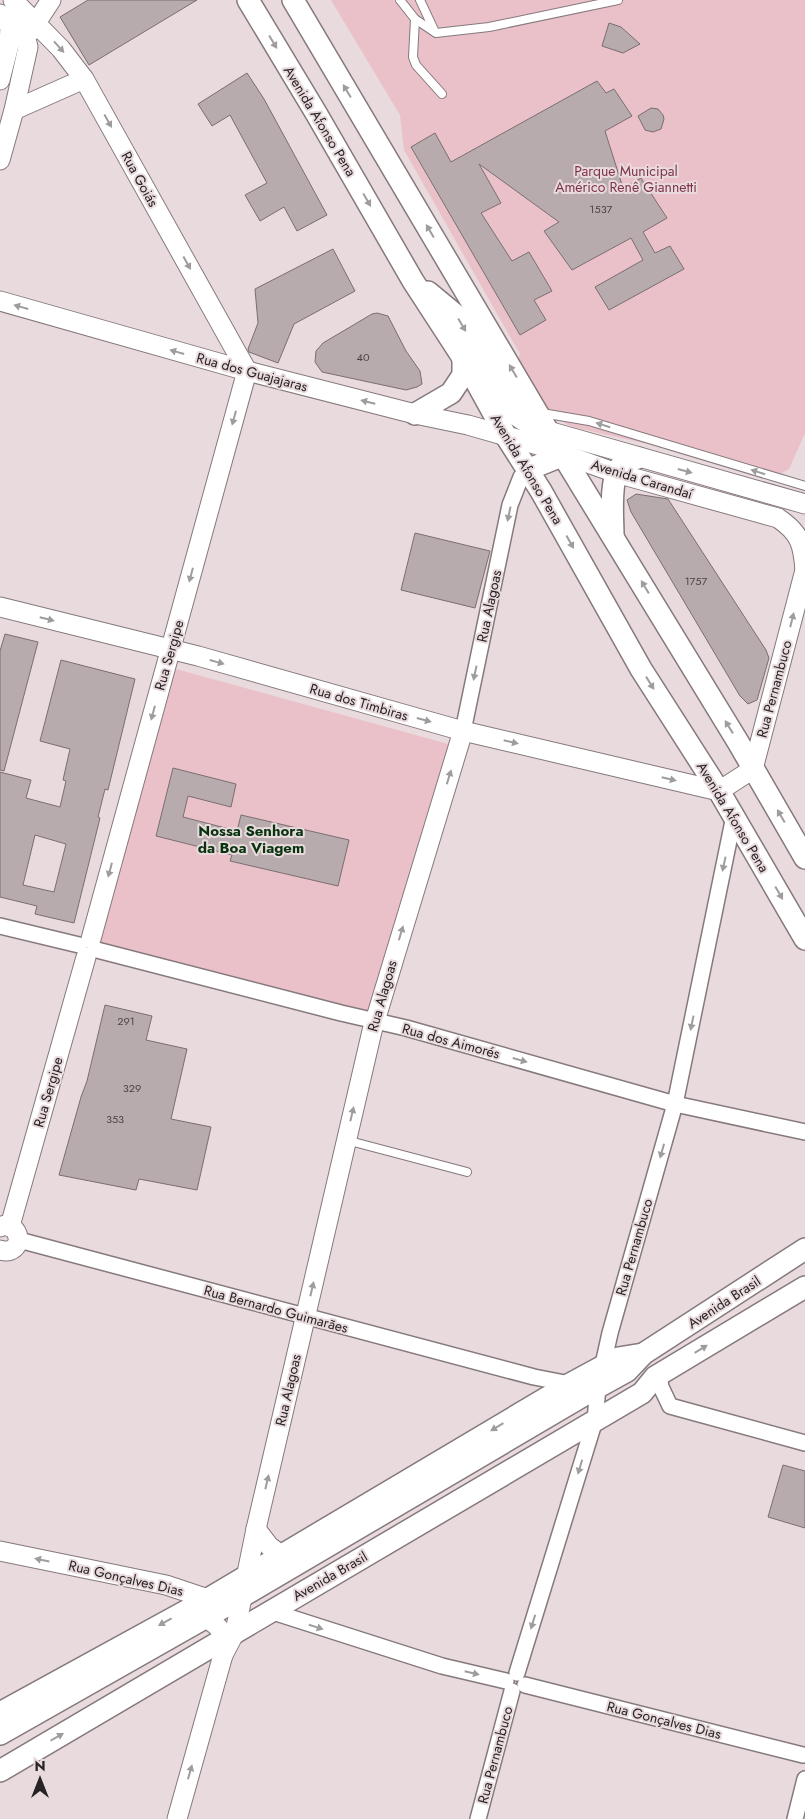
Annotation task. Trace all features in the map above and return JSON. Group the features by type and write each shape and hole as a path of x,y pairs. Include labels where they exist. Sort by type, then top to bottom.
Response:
{"main road":[{"name":"Avenida Afonso Pena","path":"248,0 414,281 462,358 506,436 541,490 641,668 719,791 805,939"},
{"path":"293,0 548,431 613,535 804,853"},
{"path":"414,281 457,316 514,412 533,426 548,431"},
{"path":"416,414 451,394 462,375 462,358"},
{"path":"527,470 564,455"},
{"path":"613,535 616,473 624,463 638,458"},
{"name":"Avenida Brasil","path":"0,1713 227,1616 270,1611 609,1379 642,1354 805,1249"},
{"name":"Avenida Brasil","path":"609,1379 642,1393 657,1376 805,1287"},
{"name":"Avenida Brasil","path":"0,1771 227,1616 281,1555 570,1384 657,1376"},
{"name":"Avenida Brasil","path":"0,1751 227,1616 609,1379"},
{"name":"Avenida Brasil","path":"0,1734 227,1616"}],"street":[{"name":"Rua Goiás","path":"12,0 31,30 62,49 84,79 247,371"},
{"path":"0,160 14,110 31,30 51,0"},
{"path":"0,14 10,26 9,45 0,80"},
{"path":"14,110 84,79"},
{"name":"Rua dos Guajajaras","path":"0,302 247,371 506,436"},
{"name":"Rua Sergipe","path":"10,1231 247,371"},
{"name":"Avenida Carandaí","path":"548,431 805,504"},
{"name":"Avenida Carandaí","path":"506,436 616,473 778,518"},
{"name":"Rua Alagoas","path":"177,1819 227,1616 256,1529 374,1021 463,731 510,505 521,477 527,470"},
{"path":"778,518 805,504"},
{"path":"778,518 789,525 798,535 802,545 805,570"},
{"name":"Rua Pernambuco","path":"753,769 805,570"},
{"name":"Rua dos Timbiras","path":"0,607 170,649 463,731 719,791"},
{"path":"719,791 753,769"},
{"name":"Rua Pernambuco","path":"478,1819 515,1682 609,1379 675,1104 734,816"},
{"name":"Rua dos Aimorés","path":"0,926 406,1028 675,1104 805,1132"},
{"path":"1,1254 13,1249 10,1231"},
{"name":"Rua Bernardo Guimarães","path":"10,1231 305,1316 570,1384"},
{"path":"534,1376 539,1403"},
{"path":"657,1376 670,1406 805,1443"},
{"path":"256,1529 268,1546 281,1555"},
{"name":"Rua Gonçalves Dias","path":"0,1551 166,1586 227,1616"},
{"name":"Rua Gonçalves Dias","path":"270,1611 442,1666 515,1682 804,1756"},
{"path":"795,1819 805,1778"}],"lane":[{"path":"400,0 415,19 436,33 489,28 618,0"},
{"path":"420,0 436,33"},
{"path":"415,19 413,57 416,65 442,94"},
{"path":"538,412 589,421 805,486"},
{"path":"346,1140 466,1172"}],"green space":[{"name":"Parque Municipal Américo Renê Giannetti","path":"331,0 805,0 805,433 789,469 780,474 577,428 566,424 548,411 534,394 517,364 520,354 404,150 400,115"},
{"path":"165,666 459,747 382,1012 361,1015 97,945"}],"building":[{"path":"88,0 197,0 89,65 60,17"},
{"path":"609,23 621,27 640,44 623,53 602,46"},
{"path":"247,73 264,99 327,215 297,231 284,207 260,221 245,195 267,183 230,115 212,126 198,104"},
{"path":"597,81 606,93 614,89 632,116 605,131 623,188 641,178 667,218 643,232 655,253 670,246 684,269 609,310 595,287 643,260 631,238 572,270 544,231 559,222 479,164 501,203 481,213 512,261 529,252 552,291 534,300 546,320 520,335 411,147 435,133 451,162"},
{"path":"651,108 658,109 664,119 661,129 653,132 645,130 638,116"},
{"path":"333,249 355,291 294,324 278,363 249,352 248,349 258,323 255,289"},
{"path":"377,313 388,316 406,351 420,371 422,384 417,387 406,390 322,372 315,362 316,351 323,343 372,314"},
{"path":"636,494 668,499 766,650 769,658 757,700 748,704 740,696 631,512 627,500"},
{"path":"415,533 490,551 475,608 401,590"},
{"path":"5,634 38,642 4,771 0,770 0,651"},
{"path":"61,660 135,679 108,790 105,789 98,817 100,818 74,923 35,914 37,906 0,897 0,772 31,780 26,798 60,807 66,781 63,780 70,749 40,741","holes":["35,835 66,844 54,892 23,885"]},
{"path":"173,768 236,784 231,807 188,796 183,817 237,831 241,815 349,840 338,886 230,861 232,855 156,836"},
{"path":"105,1005 152,1016 146,1040 187,1049 171,1119 211,1127 197,1190 139,1179 136,1190 59,1175 87,1081"},
{"path":"783,1465 805,1471 805,1528 768,1517"}],"district":[{"name":"Nossa Senhora da Boa Viagem","path":"251,840"}]}
